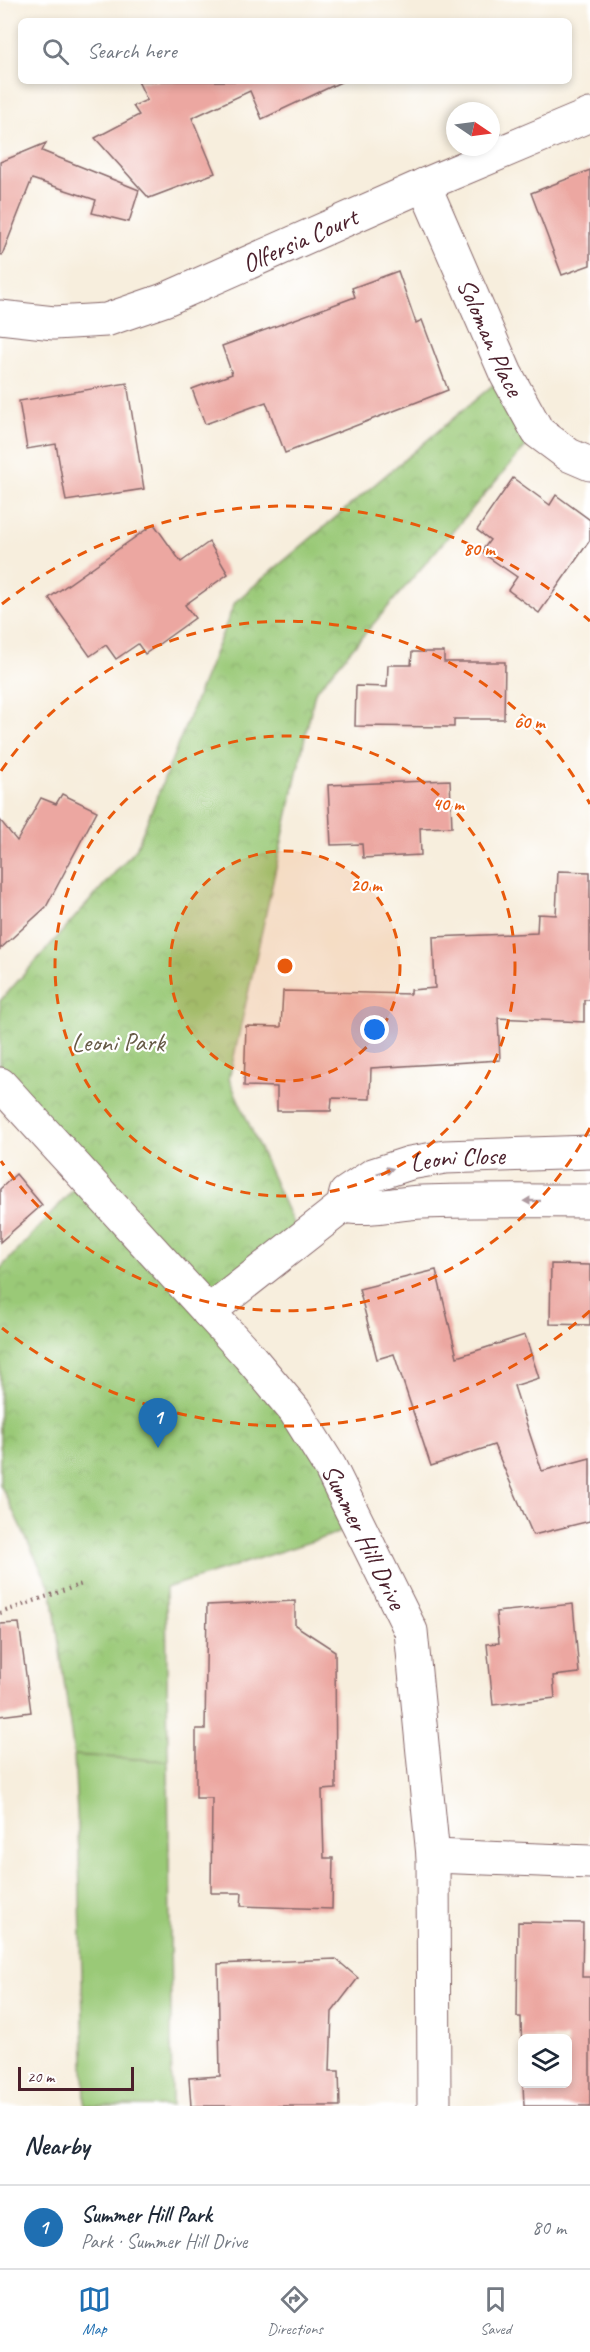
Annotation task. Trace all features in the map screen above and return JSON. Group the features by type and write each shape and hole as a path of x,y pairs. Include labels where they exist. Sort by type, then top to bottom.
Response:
{"street":[{"name":"Olfersia Court","path":"0,316 54,323 106,320 164,300 424,185 590,115"},
{"name":"Soloman Place","path":"424,185 506,374 538,432 569,455 590,464"},
{"name":"Summer Hill Drive","path":"0,1084 248,1354 296,1411 330,1467 411,1631 433,1856 434,2106"},
{"name":"Leoni Close","path":"208,1312 343,1206 346,1193 373,1175 410,1163 445,1157 590,1152"},
{"name":"Leoni Close","path":"343,1206 356,1209 423,1202 590,1201"},
{"path":"433,1856 590,1862"}],"path":[{"path":"0,1613 82,1584"}],"green space":[{"name":"Leoni Park","path":"506,374 538,432 315,692 229,1079 300,1239 208,1312 295,1411 360,1526 166,1588 168,1761 74,1755 52,1592 0,1484 0,1269 85,1177 0,1084 0,1001 136,849 235,602"},
{"path":"74,1755 168,1761 172,2106 85,2106 79,1853"}],"building":[{"path":"139,84 337,84 262,119 250,91 192,118 215,173 149,198 95,138 139,115 133,106 147,100"},
{"path":"46,143 42,151 139,190 129,222 92,213 96,200 32,179 2,255 0,254 0,162"},
{"path":"590,170 590,265 562,275 531,193"},
{"path":"398,271 416,323 422,320 448,390 285,453 266,402 205,424 192,389 232,374 222,346 355,297 352,288"},
{"path":"127,383 144,489 66,501 56,444 27,449 19,401"},
{"path":"513,478 550,505 556,495 590,520 590,540 539,613 508,590 517,577 481,552 490,540 477,530"},
{"path":"154,524 181,562 209,542 228,574 185,605 195,618 145,654 138,644 116,659 106,645 90,656 49,598"},
{"path":"412,652 444,652 444,662 505,662 504,719 454,719 454,727 355,726 356,686 387,687 388,665 411,665"},
{"path":"450,780 452,827 420,828 421,855 363,858 362,844 331,845 328,785"},
{"path":"62,794 97,811 46,907 0,949 0,820 17,841 41,798 56,804"},
{"path":"558,871 590,872 590,1000 584,1000 584,1022 498,1018 500,1060 371,1068 370,1099 332,1098 331,1111 277,1111 277,1087 244,1086 246,1026 281,1027 283,991 411,994 411,990 435,988 433,937 537,933 538,914 556,915"},
{"path":"16,1174 42,1205 0,1242 0,1189"},
{"path":"551,1264 590,1265 590,1325 550,1324"},
{"path":"436,1270 457,1357 525,1335 539,1378 514,1386 542,1471 590,1458 590,1521 533,1535 494,1445 431,1466 394,1354 377,1359 359,1289"},
{"path":"295,1601 295,1625 335,1651 336,1789 322,1790 324,1858 333,1858 332,1909 241,1906 242,1893 211,1893 212,1798 196,1798 196,1729 205,1729 207,1605"},
{"path":"573,1604 579,1673 553,1676 555,1698 493,1705 487,1644 499,1643 496,1612"},
{"path":"19,1623 31,1712 0,1716 0,1624"},
{"path":"518,1922 583,1923 582,1977 590,1977 590,2106 524,2106 523,2088 572,2088 572,2034 521,2034 521,2017 517,2017"},
{"path":"336,1959 358,1978 332,2012 330,2071 339,2071 340,2106 191,2106 189,2078 220,2076 218,1964"}],"place":[{"name":"Summer Hill Park","path":"158,1448"}]}
